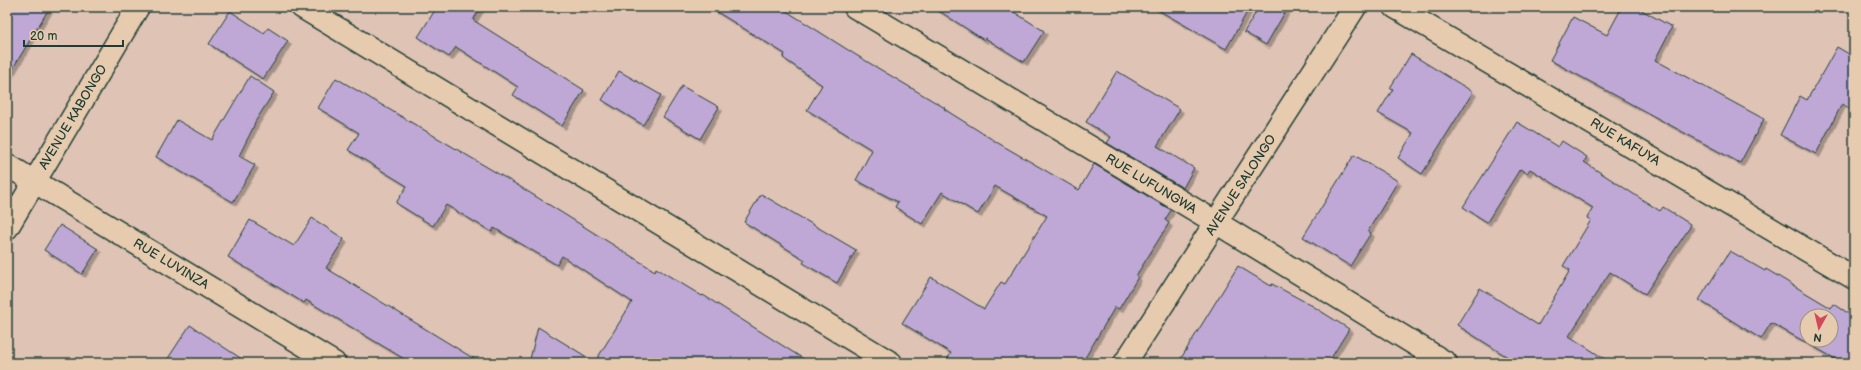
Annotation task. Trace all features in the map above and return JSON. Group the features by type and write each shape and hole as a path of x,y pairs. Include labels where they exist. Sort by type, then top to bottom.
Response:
{"street":[{"name":"AVENUE KABONGO","path":"7,228 138,7"},
{"path":"302,7 891,363"},
{"name":"RUE LUFUNGWA","path":"855,7 1216,222 1446,363"},
{"name":"AVENUE SALONGO","path":"1125,363 1355,7"},
{"name":"RUE KAFUYA","path":"1395,7 1854,278"},
{"name":"RUE LUVINZA","path":"7,165 334,363"}],"building":[{"path":"7,7 50,7 7,78"},
{"path":"437,7 481,7 473,20 584,90 562,126 513,95 518,87 456,47 449,57 418,37"},
{"path":"709,7 780,7 856,55 945,108 944,109 998,143 1079,190 1094,164 1171,210 1165,220 1169,223 1136,276 1138,277 1119,309 1115,307 1082,363 945,363 951,353 902,323 931,277 984,309 1001,282 1005,284 1047,216 995,186 978,214 942,192 922,224 895,207 898,202 856,180 872,150 807,110 822,85 783,58 785,54"},
{"path":"933,7 1006,7 1044,31 1024,62 985,38 984,40"},
{"path":"1153,7 1250,7 1226,49"},
{"path":"1259,7 1288,7 1266,45 1244,32"},
{"path":"1622,7 1636,7 1672,27 1655,60 1764,119 1740,163 1550,60 1573,17 1607,35"},
{"path":"230,11 264,33 268,28 288,41 263,79 209,44"},
{"path":"1837,47 1854,57 1854,111 1842,104 1816,154 1780,135 1800,96 1807,100"},
{"path":"1411,54 1473,92 1422,174 1398,158 1413,133 1378,113 1393,89 1390,88"},
{"path":"619,71 661,95 643,125 602,100"},
{"path":"1117,71 1180,109 1157,146 1194,168 1183,188 1107,143 1111,137 1086,122"},
{"path":"250,76 274,92 255,122 239,156 255,165 233,202 156,157 177,120 212,140"},
{"path":"336,78 519,186 655,271 656,268 702,296 703,295 810,363 529,363 538,327 595,362 632,302 562,256 557,265 494,228 492,232 446,205 433,226 396,203 407,186 348,150 359,133 318,108"},
{"path":"682,86 719,107 700,139 663,117"},
{"path":"1517,122 1558,147 1562,141 1587,157 1584,162 1660,211 1663,207 1690,224 1690,227 1645,294 1610,272 1569,336 1611,363 1517,363 1457,325 1480,288 1538,325 1570,270 1563,266 1591,220 1587,218 1593,208 1530,169 1527,173 1520,169 1487,222 1463,207"},
{"path":"1354,155 1398,181 1368,231 1371,233 1350,266 1303,237"},
{"path":"761,194 856,250 837,283 803,263 805,260 744,222"},
{"path":"312,218 344,239 326,268 481,363 411,363 306,300 304,303 228,257 250,220 294,246"},
{"path":"60,225 98,249 82,274 44,250"},
{"path":"1730,251 1765,271 1766,269 1831,308 1799,308 1799,339 1771,323 1761,339 1699,300"},
{"path":"1238,266 1271,286 1272,284 1311,305 1349,329 1328,363 1178,363"},
{"path":"1834,304 1854,317 1854,363 1843,363 1816,348 1839,348 1839,308 1831,308"},
{"path":"190,325 248,363 165,363"}]}
